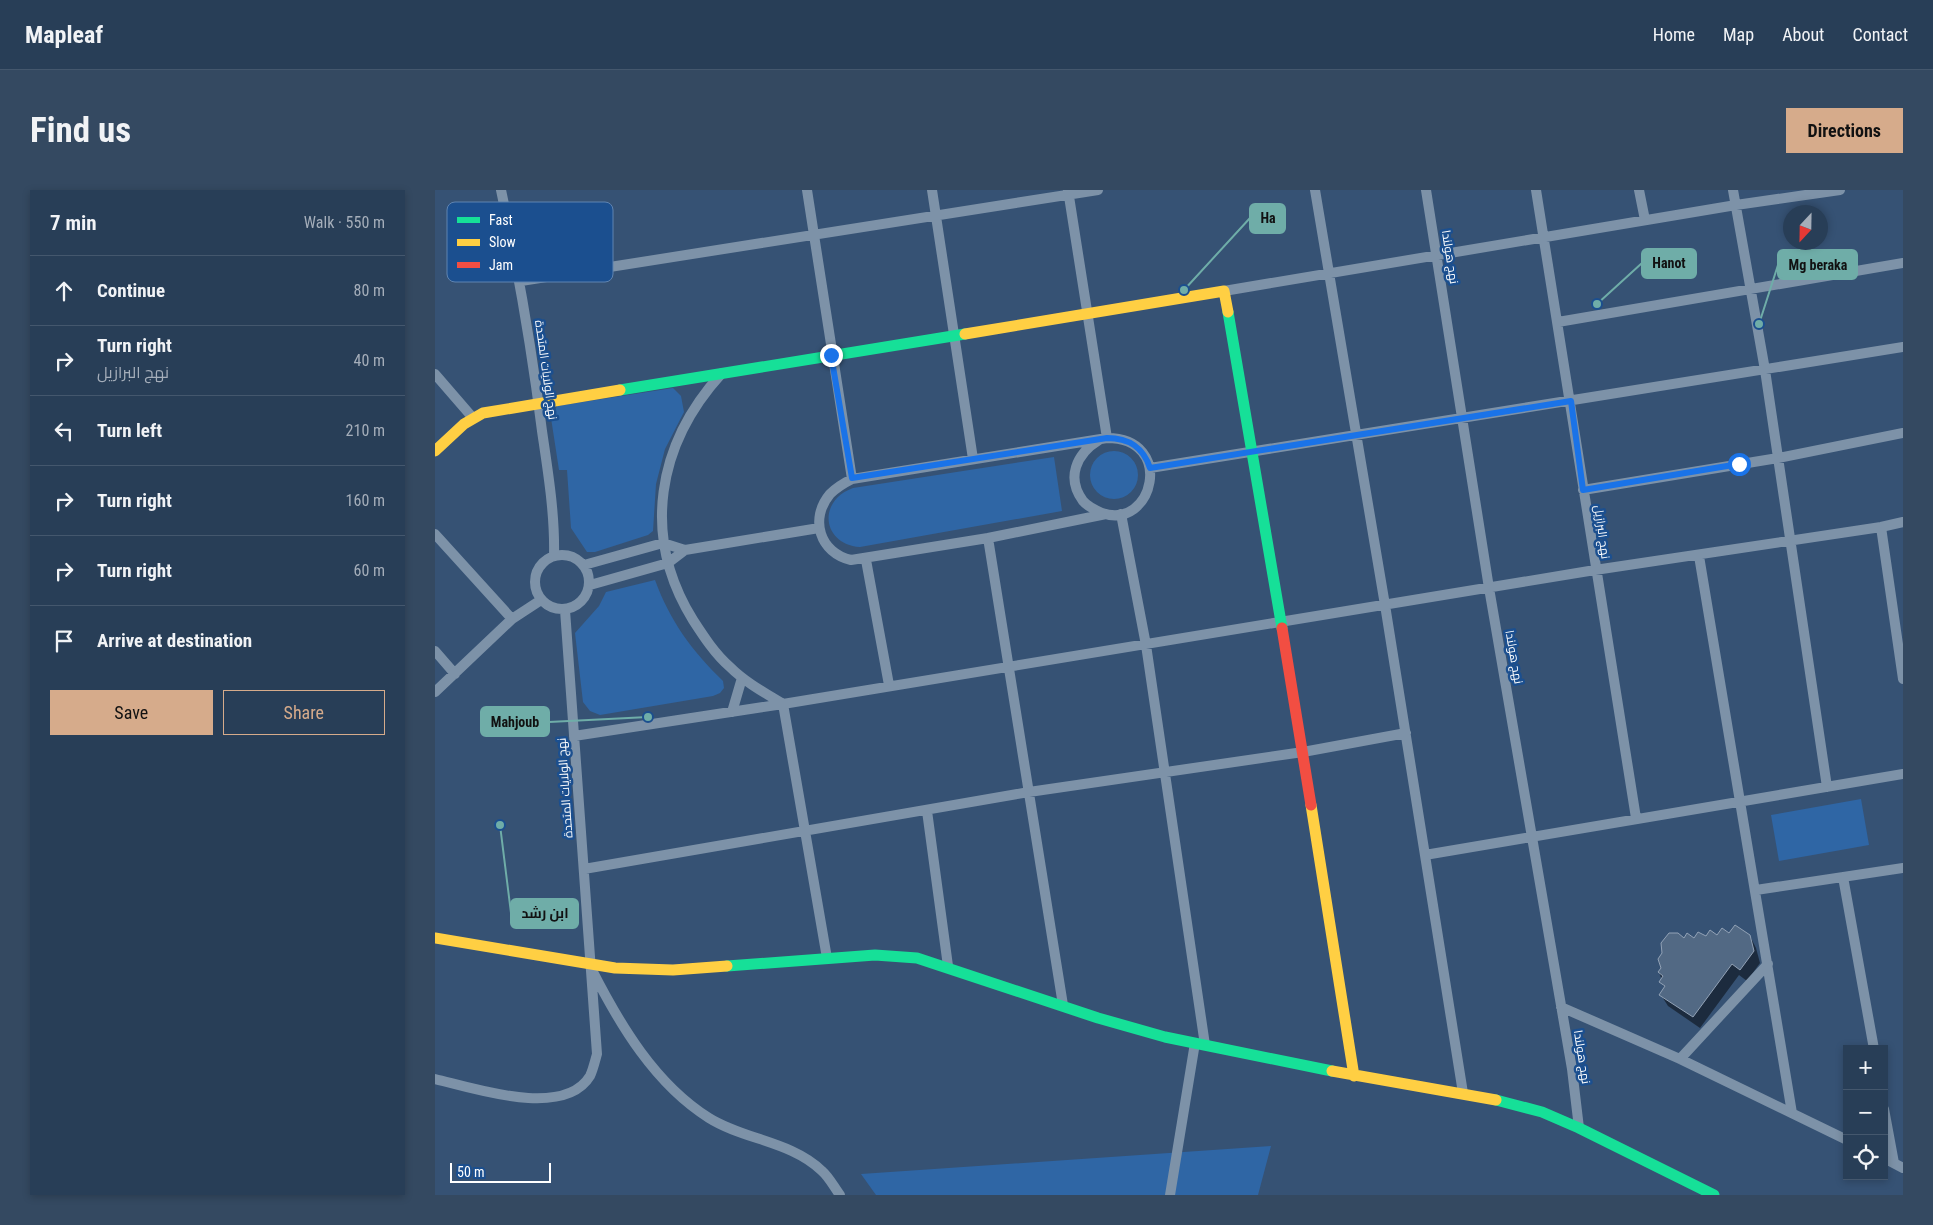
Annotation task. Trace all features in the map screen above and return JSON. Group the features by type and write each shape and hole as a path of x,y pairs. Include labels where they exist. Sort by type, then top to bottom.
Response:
{"street":[{"path":"807,190 831,355 852,478"},
{"path":"932,190 973,459"},
{"path":"613,266 935,216 1068,192 1098,190"},
{"path":"1315,190 1406,733 1463,1093"},
{"name":"نهج هولندا","path":"1426,190 1489,588 1533,836 1579,1128"},
{"name":"نهج البرازيل","path":"1536,190 1571,401 1595,570 1637,818"},
{"path":"1639,190 1645,220"},
{"path":"1733,190 1765,370 1827,787"},
{"path":"435,450 473,418 539,403 1329,274 1437,254 1736,205 1840,190"},
{"path":"1068,192 1087,312 1103,439"},
{"path":"1558,322 1751,291 1903,263"},
{"name":"نهج الولايات المتحدة","path":"521,282 539,403 552,512 553,556"},
{"path":"1224,291 1250,452 1303,752 1354,1076"},
{"path":"1150,468 1903,348"},
{"path":"723,372 703,394 689,415 674,448 666,475 662,499 663,543 668,563 685,607 703,636 718,655 742,678 783,704 827,958"},
{"path":"435,374 473,418"},
{"path":"1583,490 1778,458 1903,433"},
{"path":"1103,439 1088,447 1080,456 1075,468 1074,480 1084,502 1094,510 1106,514"},
{"path":"1103,439 1124,440 1139,448 1150,468 1150,486 1142,502 1132,510 1121,514 1106,514 866,560 839,558 830,551 823,541 819,528 822,511 829,496 839,486 852,478 973,459 1103,439"},
{"path":"1121,514 1146,645 1166,773 1200,1044 1169,1195"},
{"path":"574,736 783,704 1009,665 1146,645 1595,570 1699,556 1903,522"},
{"path":"1881,527 1898,610 1903,679"},
{"path":"584,564 663,543 685,550 819,528"},
{"path":"435,534 512,619"},
{"path":"988,538 1063,1005"},
{"path":"590,585 668,563 685,550"},
{"path":"564,555 575,558 584,564 589,574 590,585 582,602 565,610 545,604 536,591 535,580 537,570 544,561 553,556 564,555"},
{"path":"1699,556 1793,1113"},
{"path":"866,560 889,685"},
{"path":"435,692 512,619 545,604"},
{"name":"نهج الولايات المتحدة","path":"435,1079 513,1097 550,1099 575,1091 589,1077 597,1054 565,610"},
{"path":"435,651 455,674"},
{"path":"731,712 742,678"},
{"path":"584,869 1029,792 1303,752 1406,733"},
{"path":"1425,855 1903,774"},
{"path":"927,811 948,966"},
{"path":"1756,890 1903,868"},
{"path":"1843,877 1873,1045"},
{"path":"435,938 633,970 673,970 827,958 896,955 917,958 948,966 1133,1029 1354,1076 1463,1093 1542,1112 1579,1128 1714,1195"},
{"path":"590,964 623,1027 677,1093 701,1113 722,1125 781,1147 810,1161 823,1171 840,1195"},
{"path":"1680,1059 1768,964"},
{"path":"1561,1007 1680,1059 1843,1138"},
{"path":"1888,1131 1894,1163"}],"shaded area":[{"path":"673,388 681,396 684,412 665,449 656,484 653,531 648,535 595,552 587,552 571,528 567,470 559,470 551,418 557,406"},
{"path":"1109,451 1119,451 1128,455 1134,461 1137,466 1137,484 1128,495 1119,499 1109,499 1100,495 1094,489 1090,480 1090,470 1094,461 1100,455"},
{"path":"1054,457 1062,511 860,547 847,544 838,538 832,530 829,521 829,512 834,502 841,494 853,488"},
{"path":"655,580 668,609 683,635 701,658 723,681 724,688 720,693 713,696 600,715 590,711 583,702 575,633 599,606 606,592"},
{"path":"1861,799 1869,845 1779,861 1771,815"},
{"path":"1271,1146 1258,1195 876,1195 861,1174"}],"building":[{"path":"1735,925 1750,935 1754,951 1740,970 1732,964 1693,1017 1659,995 1665,986 1659,982 1663,976 1658,972 1661,968 1658,959 1662,953 1661,943 1669,933 1678,933 1684,938 1687,933 1694,938 1698,932 1706,936 1710,930 1717,935 1722,928 1729,933"}],"traffic: fast":[{"path":"1228,312 1282,628"},
{"path":"620,390 965,334"},
{"path":"727,966 875,955 917,958 1098,1018 1165,1037 1332,1071"},
{"path":"1496,1100 1542,1112 1579,1128 1714,1195"}],"traffic: slow":[{"path":"965,334 1224,291 1228,312"},
{"path":"435,451 464,424 483,413 620,390"},
{"path":"1311,805 1354,1076"},
{"path":"435,938 615,968 673,970 727,966"},
{"path":"1332,1071 1496,1100"}],"traffic: jam":[{"path":"1282,628 1311,805"}],"place":[{"name":"Ha","path":"1184,290"},
{"name":"Hanot","path":"1597,304"},
{"name":"Mg beraka","path":"1759,324"},
{"name":"Mahjoub","path":"648,717"},
{"name":"ابن رشد","path":"500,825"}],"route":[{"path":"831,355 852,478 1107,438 1119,438 1139,448 1150,468 1571,401 1583,490 1739,464"}]}
